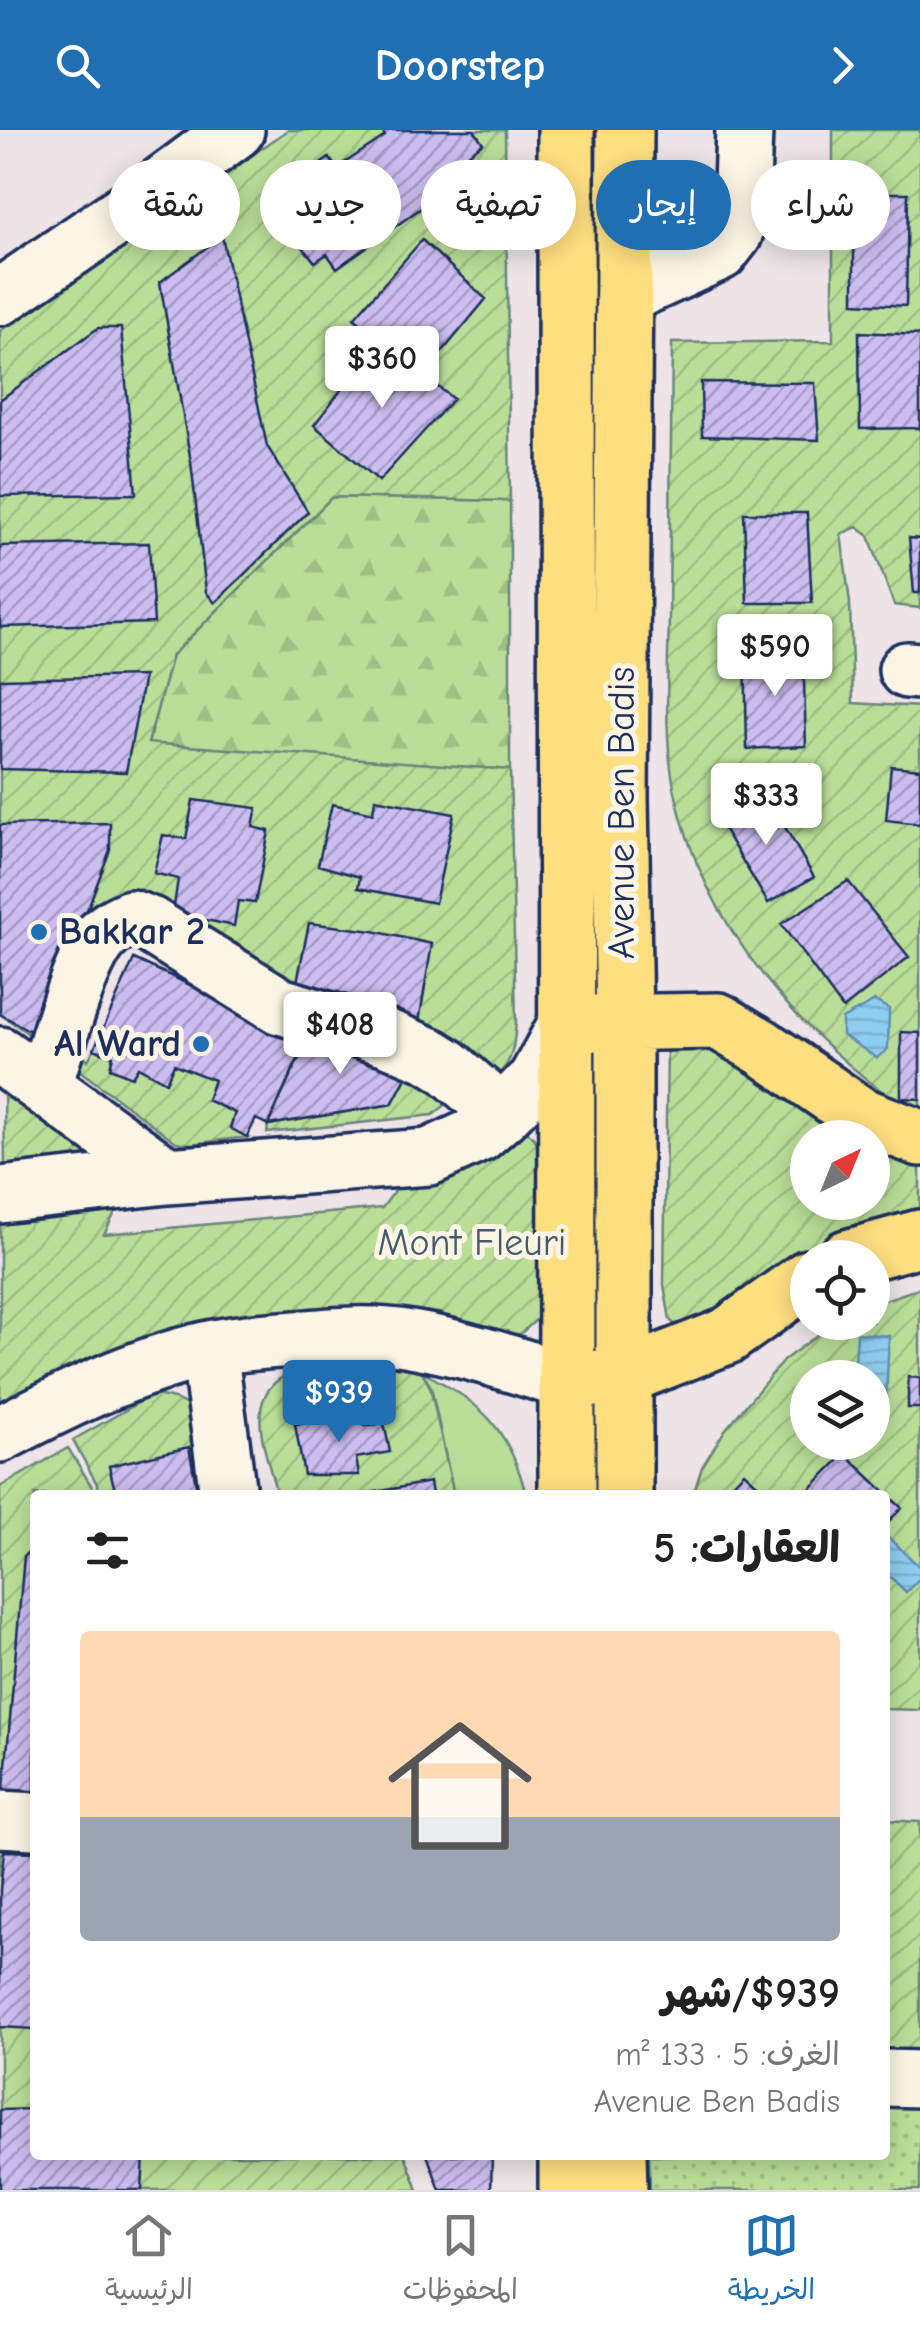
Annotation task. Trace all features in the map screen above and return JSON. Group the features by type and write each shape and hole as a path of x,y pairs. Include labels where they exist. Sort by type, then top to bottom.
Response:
{"main road":[{"name":"Avenue Ben Badis","path":"566,130 566,1490"},
{"name":"Avenue Ben Badis","path":"624,1490 620,797 625,130"},
{"path":"567,1024 718,1022 762,1047 860,1115 920,1138"},
{"path":"890,1246 920,1238"},
{"path":"566,1381 625,1376 727,1336 790,1288"},
{"path":"567,2160 567,2190"},
{"path":"618,2160 619,2190"}],"street":[{"path":"0,297 236,130"},
{"path":"624,296 720,252 734,234 741,212 744,130"},
{"path":"43,1086 88,958 100,937 131,918 150,925 280,1006 388,1038 431,1056 502,1114"},
{"path":"0,1195 167,1176 430,1158 480,1134 502,1114 536,1080 567,1024"},
{"path":"0,1055 167,1176"},
{"path":"0,1434 63,1401 143,1367 209,1349 355,1334 408,1338 471,1352 566,1381"},
{"path":"209,1349 227,1490"},
{"path":"0,1819 30,1821"},
{"path":"890,2078 920,2079"}],"green space":[{"path":"288,130 505,130 505,160 421,160 421,250 507,250 510,501 332,497 172,655 148,743 510,770 516,1022 510,1058 497,1075 263,988 118,891 100,937 42,1043 0,1014 0,331 116,250 240,250 240,164"},
{"path":"833,130 920,130 920,608 894,605 869,536 857,527 841,534 850,603 853,703 920,707 920,1118 838,1055 800,1018 735,935 709,890 689,842 675,792 669,749 672,343 833,341 833,250 890,250 890,160 833,160"},
{"path":"332,497 510,501 510,770 148,744 172,655"},
{"path":"682,1024 839,1120 790,1120 790,1220 890,1220 890,1146 920,1157 920,1217 875,1240 790,1240 790,1283 718,1320 679,1328 670,1320 664,1285 667,1044"},
{"path":"72,1042 88,1060 94,1049 113,1056 110,1068 131,1077 138,1067 166,1081 174,1064 214,1080 207,1100 235,1113 230,1128 247,1137 176,1142 64,1059"},
{"path":"414,1063 446,1094 444,1106 433,1115 267,1133 268,1125 392,1104"},
{"path":"4,1088 105,1159 5,1173"},
{"name":"Mont Fleuri","path":"526,1130 545,1150 550,1308 520,1334 482,1334 440,1313 415,1310 158,1337 0,1414 0,1222 18,1210 119,1205 104,1234 382,1208 402,1181 497,1134"},
{"path":"920,1288 920,1710 890,1709 890,1490 695,1490 702,1467 725,1430 784,1360 811,1340 890,1340 890,1298"},
{"path":"409,1365 422,1372 430,1387 453,1490 276,1490 263,1443 261,1409 276,1382 293,1372"},
{"path":"422,1372 461,1395 491,1420 511,1453 524,1490 453,1490 431,1387"},
{"path":"152,1395 173,1399 188,1405 205,1427 217,1490 100,1490 73,1440"},
{"path":"68,1448 94,1490 30,1490 30,2160 407,2160 418,2190 0,2190 0,1487"},
{"path":"890,1820 920,1822 920,2055 890,2053"},
{"path":"890,2091 920,2093 920,2190 650,2190 649,2160 890,2160"}],"water":[{"path":"875,1001 889,1009 888,1049 877,1058 842,1035 842,1019"},
{"path":"857,1340 889,1340 888,1360 855,1360"},
{"path":"890,1539 920,1567 920,1578 906,1592 890,1577"}],"building":[{"path":"381,130 474,130 483,143 464,157 466,160 421,160 421,208 401,222 401,160 349,160 385,136"},
{"path":"890,193 908,193 906,306 854,303 854,250 890,250"},
{"path":"421,241 421,250 433,250 486,299 423,375 354,318"},
{"path":"203,250 225,250 267,446 308,512 215,603 206,592 191,462 160,282"},
{"path":"305,250 362,250 337,268 327,254 315,262"},
{"path":"98,328 121,328 136,494 0,496 0,400"},
{"path":"859,332 920,335 920,428 860,429"},
{"path":"380,340 453,399 379,481 314,425"},
{"path":"701,382 815,383 819,440 702,436"},
{"path":"744,513 807,513 812,603 747,603"},
{"path":"909,538 920,539 920,593 914,593"},
{"path":"149,543 154,623 0,627 0,546"},
{"path":"745,650 803,650 806,746 747,749"},
{"path":"144,676 126,772 0,769 0,679"},
{"path":"891,766 920,769 920,824 886,820"},
{"path":"763,789 814,877 768,903 720,823"},
{"path":"375,799 454,814 435,903 358,888 360,877 318,865 332,804 373,813"},
{"path":"193,800 257,808 253,827 269,831 255,903 238,901 234,926 173,913 178,879 154,873 163,835 186,839"},
{"name":"Bakkar 2","path":"110,823 110,850 39,1036 0,1014 0,825"},
{"path":"848,881 909,957 843,1009 781,924"},
{"path":"309,923 432,944 417,1034 294,997"},
{"name":"Al Ward","path":"134,959 307,1039 268,1125 256,1119 247,1137 230,1128 235,1113 207,1100 214,1080 174,1064 166,1082 138,1067 132,1077 110,1068 113,1056 94,1049"},
{"path":"316,1021 414,1063 392,1104 268,1125"},
{"path":"901,1032 920,1033 920,1099 901,1098"},
{"path":"908,1377 920,1378 920,1408 908,1408"},
{"path":"357,1416 366,1426 384,1423 390,1452 356,1458 359,1475 304,1475 295,1424"},
{"path":"189,1447 197,1490 115,1490 109,1466"},
{"path":"839,1460 851,1460 883,1490 809,1490"},
{"path":"744,1472 764,1490 729,1490"},
{"path":"430,1482 431,1490 386,1490"},
{"path":"890,1497 902,1508 890,1520"},
{"path":"30,1550 30,1800 3,1800 24,1556"},
{"path":"4,1851 30,1852 30,2029 0,2027 0,1890"},
{"path":"30,2109 30,2160 144,2160 142,2190 0,2190 0,2110"},
{"path":"429,2160 492,2160 491,2190 440,2190"}],"place":[{"name":"Bakkar 2","path":"39,932"},
{"name":"Al Ward","path":"201,1044"}]}
